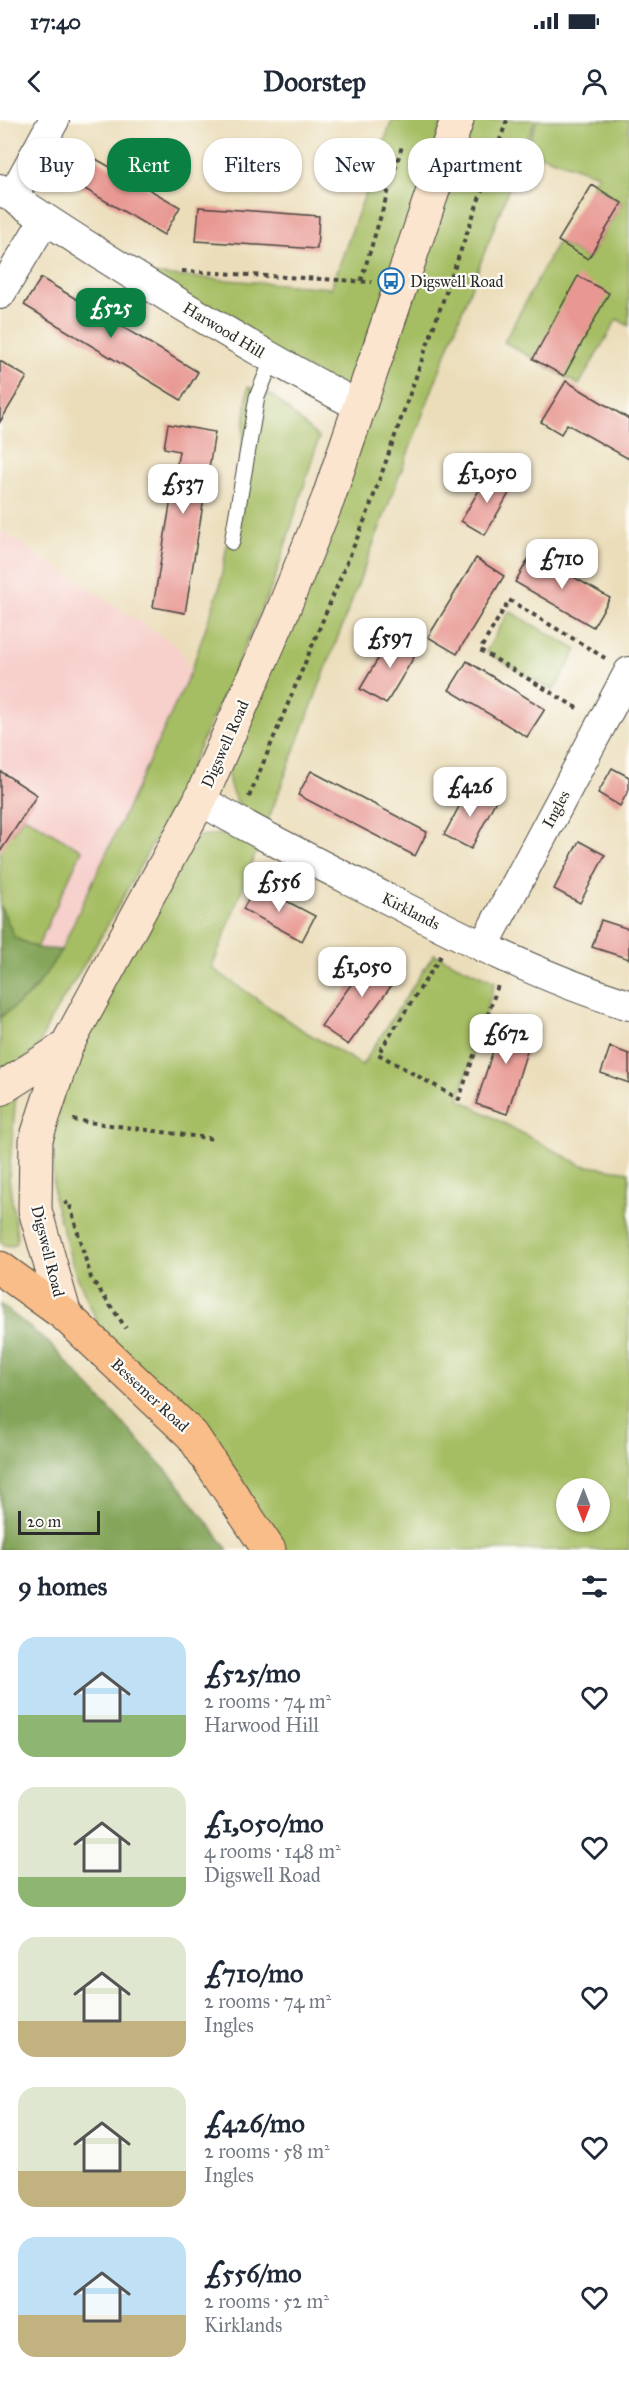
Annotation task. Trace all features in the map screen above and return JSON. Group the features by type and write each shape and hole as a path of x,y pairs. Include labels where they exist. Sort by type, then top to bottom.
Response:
{"main road":[{"name":"Bessemer Road","path":"0,1268 65,1315 192,1435 269,1550"}],"street":[{"path":"6,193 54,120"},
{"name":"Digswell Road","path":"65,1315 35,1210 36,1139 43,1111 66,1047 200,800 279,620 328,499 458,120"},
{"name":"Harwood Hill","path":"6,193 272,360 361,406"},
{"path":"0,294 45,219"},
{"name":"Ingles","path":"495,953 602,723 629,672"},
{"name":"Kirklands","path":"200,800 238,822 495,953 575,988 629,1005"},
{"name":"Digswell Road","path":"0,1089 66,1047"}],"lane":[{"path":"232,542 257,397 272,360"}],"path":[{"path":"238,822 368,512 507,120"},
{"path":"362,281 402,146"},
{"path":"178,271 402,284"},
{"path":"602,723 480,650 509,600 629,672"},
{"path":"456,933 378,1054 459,1099 495,953"},
{"path":"43,1111 73,1120 214,1139"}],"shaded area":[{"path":"0,530 178,647 191,671 61,950 35,990 18,1006 0,1017"}],"green space":[{"path":"392,120 443,120 437,138 408,138 408,192 418,192 347,391 135,273 331,288 366,192 396,192 396,138 385,138"},
{"path":"471,120 535,120 528,138 464,138"},
{"path":"537,120 629,120 629,326 617,319 579,385 504,342 558,241 588,259 622,203 592,185 598,175 544,156 544,138 530,138"},
{"path":"444,192 508,192 267,823 240,805 232,793 228,775"},
{"path":"248,387 273,396 319,438 273,584 169,814 102,935 49,1022 38,1048 0,1076 0,1016 32,993 61,950 191,671 220,586 240,467"},
{"path":"509,611 577,650 553,691 486,652"},
{"path":"24,816 82,850 37,948 15,938 0,905 0,824 13,833"},
{"path":"220,834 257,849 212,968 299,1028 362,1065 434,954 495,982 459,1099 581,1165 629,1172 629,1550 272,1550 99,1326 74,1269 54,1200 52,1139 73,1043 185,850 200,836"},
{"path":"0,905 15,938 37,948 61,950 35,988 21,1002 0,1017"},
{"path":"16,1094 9,1178 17,1236 13,1246 0,1242 0,1100"},
{"path":"0,1304 48,1342 176,1481 228,1550 0,1550"}],"building":[{"path":"95,158 107,165 107,192 154,192 180,207 164,235 90,192 95,192"},
{"path":"592,185 622,203 588,259 558,241"},
{"path":"199,207 319,216 317,249 196,241"},
{"path":"578,276 609,293 564,376 533,359"},
{"path":"41,278 198,372 181,400 24,305"},
{"path":"0,361 27,377 0,422"},
{"path":"566,381 629,419 629,459 567,424 561,434 541,422"},
{"path":"168,424 215,432 185,613 153,607 179,451 164,448"},
{"path":"489,473 511,485 512,488 485,535 461,521"},
{"path":"532,553 610,598 593,627 515,582"},
{"path":"476,558 504,576 457,654 428,637"},
{"path":"399,634 420,647 386,704 360,689 389,640 394,643"},
{"path":"467,661 545,709 527,737 449,690"},
{"path":"612,768 629,777 629,789 620,806 598,793"},
{"path":"0,771 37,795 0,852"},
{"path":"311,771 427,832 415,856 298,795"},
{"path":"470,786 496,800 471,849 444,835"},
{"path":"579,841 605,855 580,903 554,889"},
{"path":"256,885 315,916 302,941 243,909"},
{"path":"601,920 629,929 629,959 592,947"},
{"path":"376,950 403,970 348,1045 321,1026"},
{"path":"504,1016 535,1026 507,1114 476,1104"},
{"path":"610,1047 629,1054 629,1083 601,1073"}],"place":[{"name":"Digswell Road","path":"391,281"}]}
